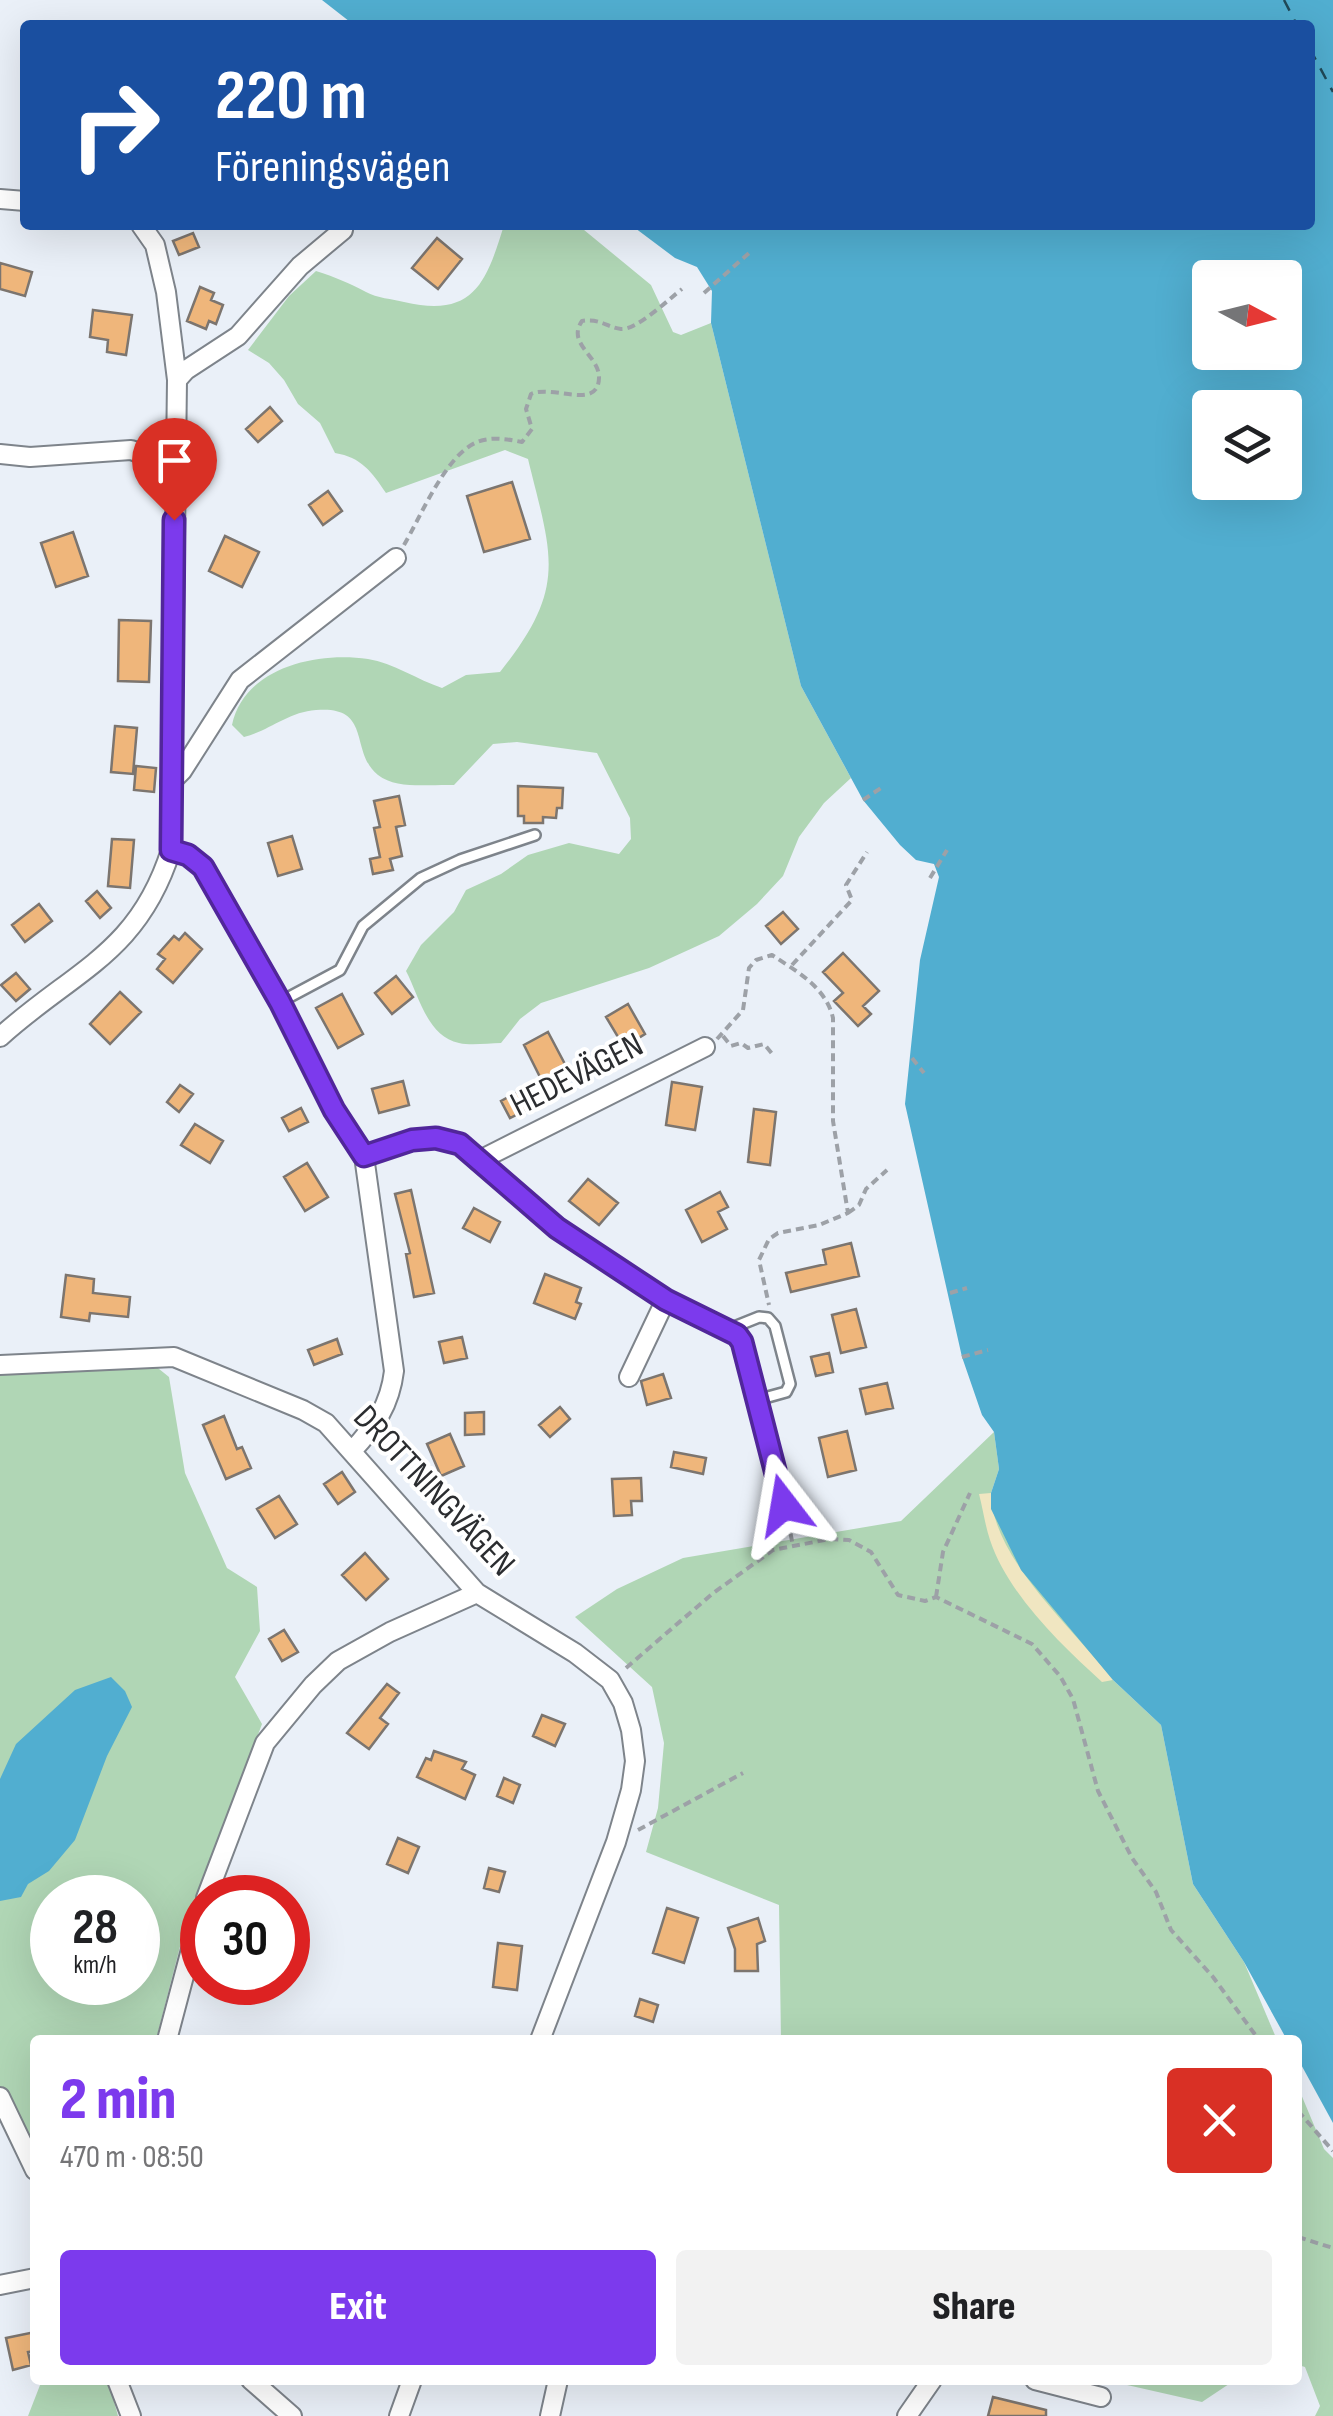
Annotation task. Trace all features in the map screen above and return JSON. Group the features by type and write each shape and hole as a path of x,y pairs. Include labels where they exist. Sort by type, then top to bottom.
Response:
{"street":[{"path":"0,1037 130,932 160,884 171,850 176,380 166,292 156,245 145,230"},
{"path":"176,380 238,336 300,266 343,230"},
{"path":"0,454 30,457 131,450 176,465"},
{"path":"170,783 182,771 240,680 396,558"},
{"path":"171,850 188,855 203,867 280,1002 334,1110 364,1156 394,1371 392,1395 374,1427 352,1451"},
{"name":"HEDEVÄGEN","path":"478,1161 705,1047"},
{"path":"364,1156 412,1140 436,1138 460,1144 557,1228 666,1300 729,1329 742,1342 784,1505"},
{"path":"629,1377 666,1300"},
{"name":"DROTTNINGVÄGEN","path":"0,1365 174,1357 303,1410 326,1423 477,1594 547,1635 610,1680"},
{"path":"215,1875 265,1743 313,1685 338,1662 390,1632 477,1594"},
{"path":"542,2035 616,1842 631,1790 634,1761 628,1716 610,1680"},
{"path":"169,2035 180,1993"},
{"path":"0,2097 30,2160"},
{"path":"0,2285 30,2279"},
{"path":"119,2385 131,2416"},
{"path":"257,2385 292,2416"},
{"path":"399,2416 410,2385"},
{"path":"550,2416 557,2385"},
{"path":"907,2416 929,2385"},
{"path":"1054,2385 1100,2397"}],"lane":[{"path":"280,1002 340,970 363,926 421,878 460,860 535,835"},
{"path":"729,1329 759,1317 768,1318 775,1326 790,1384 786,1392 758,1400"}],"path":[{"path":"704,293 749,253"},
{"path":"396,558 452,463 465,450 479,441 500,438 522,442 527,438 532,429 526,409 531,394 540,390 586,398 594,392 600,383 598,368 578,338 577,328 582,321 602,320 623,329 633,327 682,289"},
{"path":"864,800 884,786"},
{"path":"930,878 946,850"},
{"path":"792,965 852,900 846,885 867,852"},
{"path":"705,1047 723,1035 743,1010 749,968 756,960 772,955 792,965 830,1001 833,1120 848,1212"},
{"path":"723,1035 730,1046 741,1043 748,1048 764,1044 774,1056"},
{"path":"912,1058 924,1073"},
{"path":"768,1318 769,1297 759,1260 769,1239 820,1225 860,1205 866,1190 887,1170"},
{"path":"950,1293 967,1288"},
{"path":"962,1357 988,1350"},
{"path":"936,1597 943,1552 970,1494"},
{"path":"784,1505 793,1546"},
{"path":"610,1680 712,1594 773,1550 830,1539 849,1540 871,1552 898,1595 925,1601 936,1597 1032,1644 1060,1676 1073,1699 1098,1791 1132,1858 1156,1892 1170,1930 1214,1977 1255,2035"},
{"path":"616,1842 743,1773"},
{"path":"1302,2115 1333,2152"},
{"path":"1302,2238 1333,2248"}],"green space":[{"path":"502,230 584,230 651,285 673,332 681,335 711,323 801,686 851,778 824,803 799,837 783,876 719,936 649,968 541,1003 520,1019 501,1043 469,1044 448,1039 432,1024 406,971 421,945 454,912 466,890 501,874 528,855 569,843 619,854 631,839 630,818 597,753 517,742 493,744 454,785 404,784 378,775 369,765 353,722 334,710 296,714 244,737 232,725 239,705 251,690 267,677 305,661 368,659 442,688 466,675 500,672 536,617 545,593 548,547 528,459 505,450 386,493 365,467 335,453 320,423 298,404 284,380 269,363 248,350 289,296 316,271 370,294 427,306 446,305 473,292 490,264"},
{"path":"143,1356 169,1377 185,1473 227,1568 257,1587 260,1631 235,1677 262,1724 205,1875 180,1875 180,1947 157,2035 30,2035 30,2140 0,2087 0,1360"},
{"path":"994,1432 999,1469 991,1493 1113,1680 1161,1725 1193,1884 1244,1962 1275,2035 781,2035 779,1905 646,1852 658,1808 664,1743 652,1687 575,1617 617,1589 683,1558 901,1521"},
{"path":"1302,2097 1324,2149 1333,2158 1333,2416 1315,2416 1320,2406 1305,2367"},
{"path":"40,2385 109,2385 118,2416 28,2416"},
{"path":"1127,2385 1228,2385 1202,2402"}],"sand":[{"path":"991,1493 995,1518 1020,1568 1113,1680 1102,1682 1070,1652 1009,1580 990,1540 979,1494"}],"water":[{"path":"322,0 1333,0 1333,2123 1302,2066 1302,2035 1284,2035 1244,1962 1193,1884 1161,1725 1113,1680 1021,1570 991,1509 991,1493 999,1469 994,1432 982,1415 962,1357 905,1104 920,960 939,877 934,864 916,860 863,800 801,686 711,323 712,291 697,267 675,258 638,230 1315,230 1315,20 348,20"},
{"path":"111,1677 125,1691 132,1707 107,1756 75,1840 49,1871 30,1875 21,1897 0,1901 0,1779 16,1744 75,1690"}],"building":[{"path":"193,233 199,247 179,255 173,241"},
{"path":"437,238 462,259 438,289 412,268"},
{"path":"0,263 32,272 25,296 0,289"},
{"path":"200,287 214,293 211,300 223,305 216,324 209,321 206,329 187,321"},
{"path":"93,310 132,315 126,355 107,352 108,340 90,337"},
{"path":"270,407 282,421 258,442 246,429"},
{"path":"512,482 530,539 484,552 467,496"},
{"path":"328,491 342,511 323,525 309,505"},
{"path":"73,532 88,576 56,587 41,543"},
{"path":"225,536 259,552 242,587 209,571"},
{"path":"119,620 151,621 149,682 118,681"},
{"path":"115,726 137,728 133,774 111,772"},
{"path":"136,766 156,768 154,792 134,790"},
{"path":"518,786 563,788 562,808 557,808 556,818 524,823 524,816 518,816"},
{"path":"399,796 405,825 396,827 402,856 390,859 393,870 373,874 370,859 380,857 374,828 380,827 374,801"},
{"path":"292,836 302,869 278,876 268,843"},
{"path":"112,839 134,840 130,888 108,886"},
{"path":"97,891 111,908 100,918 86,901"},
{"path":"39,904 52,921 25,942 12,925"},
{"path":"783,912 798,929 781,944 766,926"},
{"path":"185,933 202,949 173,983 157,969 165,959 158,954 174,936 179,940"},
{"path":"843,953 879,991 863,1006 871,1014 858,1026 834,1001 843,993 823,972"},
{"path":"16,973 30,989 16,1001 1,985"},
{"path":"396,976 413,997 392,1014 375,993"},
{"path":"120,992 141,1012 110,1044 90,1024"},
{"path":"342,994 363,1034 338,1048 316,1008"},
{"path":"628,1004 645,1034 624,1047 606,1017"},
{"path":"548,1032 567,1068 542,1081 524,1045"},
{"path":"403,1081 409,1105 379,1113 372,1089"},
{"path":"672,1082 702,1087 695,1130 666,1125"},
{"path":"180,1085 193,1094 179,1112 167,1102"},
{"path":"529,1086 538,1104 510,1118 501,1101"},
{"path":"301,1108 308,1122 289,1131 282,1118"},
{"path":"754,1109 776,1112 770,1165 748,1162"},
{"path":"195,1124 223,1141 210,1163 181,1145"},
{"path":"307,1163 328,1197 305,1211 284,1177"},
{"path":"588,1179 618,1203 599,1225 569,1201"},
{"path":"411,1190 434,1293 414,1297 406,1254 410,1253 395,1194"},
{"path":"720,1192 728,1207 718,1212 727,1229 702,1242 686,1210"},
{"path":"474,1208 500,1222 490,1242 463,1228"},
{"path":"851,1243 859,1276 791,1292 786,1273 826,1264 823,1250"},
{"path":"545,1274 581,1288 576,1302 581,1304 575,1319 534,1303"},
{"path":"66,1275 94,1279 93,1293 130,1297 128,1317 90,1313 89,1321 61,1317"},
{"path":"856,1309 866,1347 841,1353 832,1315"},
{"path":"462,1337 467,1358 444,1363 439,1342"},
{"path":"337,1339 342,1354 314,1365 308,1350"},
{"path":"829,1353 833,1372 816,1376 811,1357"},
{"path":"663,1374 671,1398 647,1405 641,1381"},
{"path":"887,1383 893,1408 866,1414 860,1389"},
{"path":"560,1407 570,1419 550,1437 539,1425"},
{"path":"484,1412 484,1434 465,1435 465,1413"},
{"path":"224,1416 237,1449 242,1447 251,1468 226,1479 203,1425"},
{"path":"847,1431 856,1470 828,1477 819,1438"},
{"path":"450,1434 464,1466 441,1476 427,1444"},
{"path":"674,1452 706,1458 703,1474 671,1467"},
{"path":"342,1472 355,1492 338,1504 324,1484"},
{"path":"641,1478 642,1501 631,1501 632,1515 614,1516 612,1479"},
{"path":"279,1496 297,1524 275,1538 257,1509"},
{"path":"365,1553 388,1579 366,1600 342,1575"},
{"path":"284,1630 298,1652 282,1661 269,1639"},
{"path":"387,1684 399,1693 380,1718 388,1724 369,1749 347,1733"},
{"path":"542,1715 565,1724 555,1746 533,1736"},
{"path":"434,1751 466,1762 462,1769 475,1775 465,1799 417,1777"},
{"path":"504,1778 520,1785 513,1803 497,1796"},
{"path":"398,1838 419,1847 408,1873 387,1864"},
{"path":"489,1868 505,1872 499,1892 484,1888"},
{"path":"667,1908 698,1918 684,1963 653,1953"},
{"path":"758,1918 765,1941 757,1944 758,1971 735,1971 735,1949 728,1928"},
{"path":"498,1943 522,1946 517,1990 493,1987"},
{"path":"640,1999 658,2005 653,2022 635,2016"},
{"path":"30,2333 30,2365 13,2370 6,2338"},
{"path":"993,2397 1046,2410 1046,2416 988,2416"}],"ferry route":[{"path":"1284,0 1294,20"},
{"path":"1315,58 1333,92"}],"route":[{"path":"174,520 171,850 188,855 203,867 280,1002 334,1110 364,1156 412,1140 436,1138 460,1144 557,1228 666,1300 737,1335 784,1505"}]}
